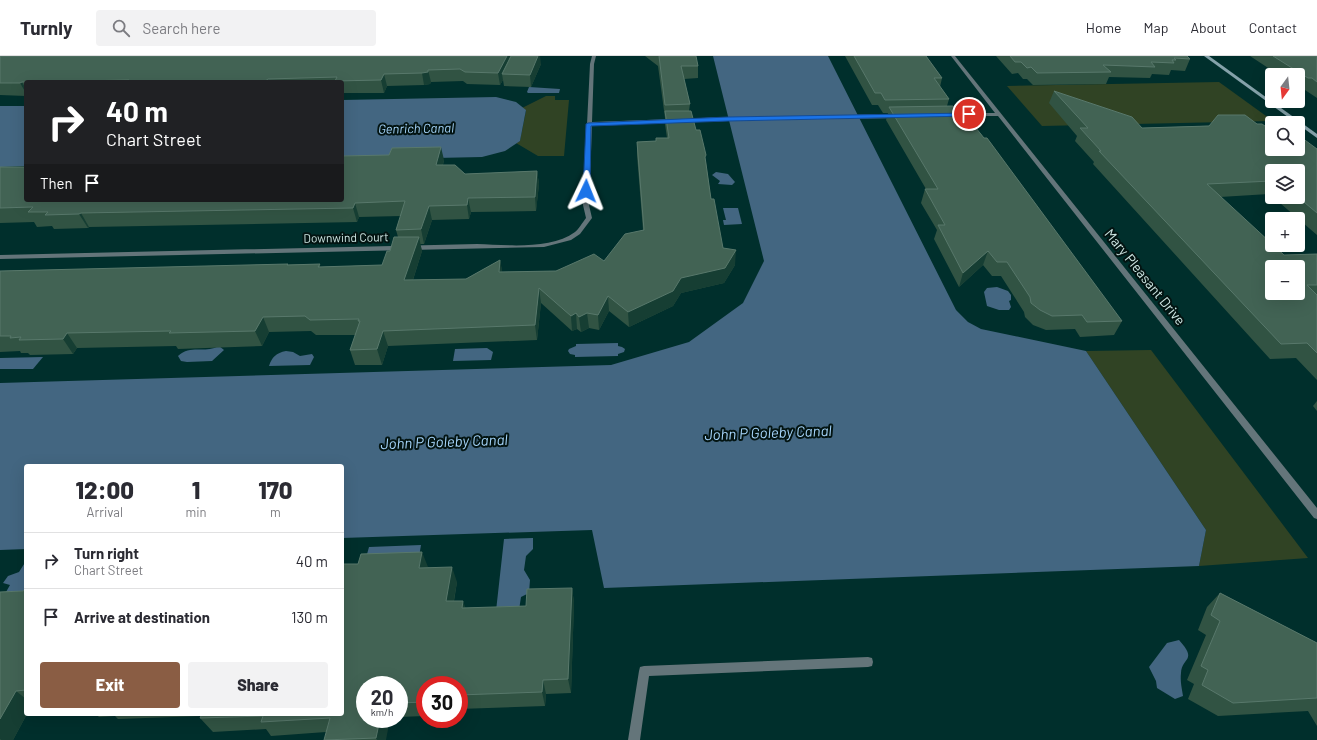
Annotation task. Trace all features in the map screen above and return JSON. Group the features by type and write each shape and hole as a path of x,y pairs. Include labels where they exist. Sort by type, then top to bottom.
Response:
{"street":[{"name":"Downwind Court","path":"0,258 461,246 525,247 557,243 577,233 589,218 586,205 588,124 592,64 594,56"},
{"name":"Mary Pleasant Drive","path":"953,56 1317,515"},
{"path":"1206,56 1317,136"},
{"path":"944,115 998,114"},
{"path":"588,124 905,116"},
{"path":"634,740 644,671 868,662"}],"green space":[{"path":"1219,82 1266,116 1265,121 1042,126 1007,86"},
{"path":"546,96 555,96 555,100 569,100 564,156 538,156 516,143 520,141 526,111 522,108"},
{"path":"1151,350 1308,558 1199,566 1206,530 1086,351"}],"water":[{"name":"John P Goleby Canal","path":"713,56 828,56 956,310 968,322 981,329 1086,351 1206,530 1199,566 604,588 592,530 344,538 344,464 24,464 24,549 0,550 0,383 611,365 689,342 743,303 764,261"},
{"path":"529,87 560,89 559,93 528,93"},
{"name":"Genrich Canal","path":"496,97 516,102 526,110 520,141 505,151 482,157 344,160 344,100"},
{"path":"0,106 24,106 24,166 0,167"},
{"path":"716,172 728,174 735,182 732,185 718,184 720,181 712,175"},
{"path":"723,208 738,208 742,224 724,225 723,220 726,220"},
{"path":"997,287 1008,291 1011,295 1011,300 1009,301 1011,307 1009,310 999,310 987,306 984,292 987,288"},
{"path":"618,343 618,346 625,349 624,352 618,354 618,356 575,357 575,355 570,354 568,351 576,346 576,344"},
{"path":"219,346 224,350 212,361 187,362 181,361 178,356 188,350 208,349"},
{"path":"487,348 493,352 491,360 453,361 455,349"},
{"path":"286,351 293,352 300,356 312,354 314,357 310,365 269,366 275,356"},
{"path":"43,357 33,369 0,369 0,358"},
{"path":"533,538 533,549 526,556 524,570 530,580 529,593 521,597 519,610 496,611 504,539"},
{"path":"421,545 418,563 364,565 369,547"},
{"path":"24,564 24,598 2,599 10,585 3,583 8,576 19,572"},
{"path":"1179,640 1185,647 1188,658 1182,668 1181,673 1183,696 1175,699 1157,688 1156,681 1149,667 1167,643"}],"building":[{"path":"0,56 507,56 498,73 465,72 460,69 428,70 428,72 422,73 384,74 381,80 336,80 337,77 267,80 24,80 24,82 20,83 0,83"},
{"path":"511,56 538,56 530,75 502,74"},
{"path":"659,56 696,56 698,66 681,66 690,104 665,105"},
{"path":"854,56 926,56 942,78 934,78 949,99 885,100 881,93 875,93"},
{"path":"1010,56 1187,56 1190,59 1174,58 1176,60 1172,60 1174,63 1151,62 1155,67 1103,65 1111,72 1037,73 1031,67 1027,68 1021,62 1015,62"},
{"path":"1273,56 1317,56 1317,82 1312,78 1305,76 1305,68 1292,68"},
{"path":"1054,91 1132,117 1142,128 1209,126 1218,115 1245,115 1257,124 1262,124 1265,126 1265,156 1305,156 1305,140 1317,149 1317,213 1305,203 1305,164 1265,164 1265,181 1207,184 1265,237 1265,252 1281,252 1284,255 1317,254 1317,285 1307,285 1317,295 1317,353 1307,343 1281,344 1099,151 1101,151 1080,128 1088,128"},
{"path":"953,106 966,124 976,128 984,138 987,138 1122,321 1087,322 1082,315 1052,316 1040,310 1031,303 1030,297 1007,262 997,262 988,251 963,273 938,225 945,225 925,189 938,189 889,107"},
{"path":"665,111 691,111 696,130 700,130 706,155 705,157 711,199 714,199 723,248 736,250 725,268 681,278 673,291 628,312 608,296 598,315 587,313 579,317 576,313 571,316 539,288 535,325 383,331 377,349 350,350 360,321 358,321 359,319 310,320 305,316 263,317 255,331 67,333 63,339 19,340 21,337 10,338 11,336 0,336 0,271 288,264 287,265 320,264 318,267 382,265 387,251 390,251 394,237 419,237 404,280 466,279 500,260 499,272 556,271 594,254 604,261 625,234 644,230 637,142 656,141 656,138 669,138"},
{"path":"441,147 436,165 455,165 465,174 537,171 535,197 468,198 467,205 429,206 421,229 396,230 405,201 355,203 353,208 45,215 48,212 28,212 33,207 0,208 0,167 24,167 24,202 344,202 344,156 389,155 392,148"},
{"path":"422,552 419,568 452,567 446,601 463,601 462,608 526,606 527,589 572,588 568,679 543,680 542,692 468,695 468,676 416,676 416,702 408,703 408,676 356,676 356,728 378,728 376,738 324,740 330,718 261,722 263,716 344,716 344,564 358,564 361,554"},
{"path":"24,590 24,690 16,691 0,719 0,592"},
{"path":"1220,593 1317,643 1317,698 1233,703 1202,685 1208,670 1201,666 1220,621 1211,615"},
{"path":"201,716 263,716 200,718"}],"route":[{"path":"586,191 588,124 728,119 969,114"}]}
